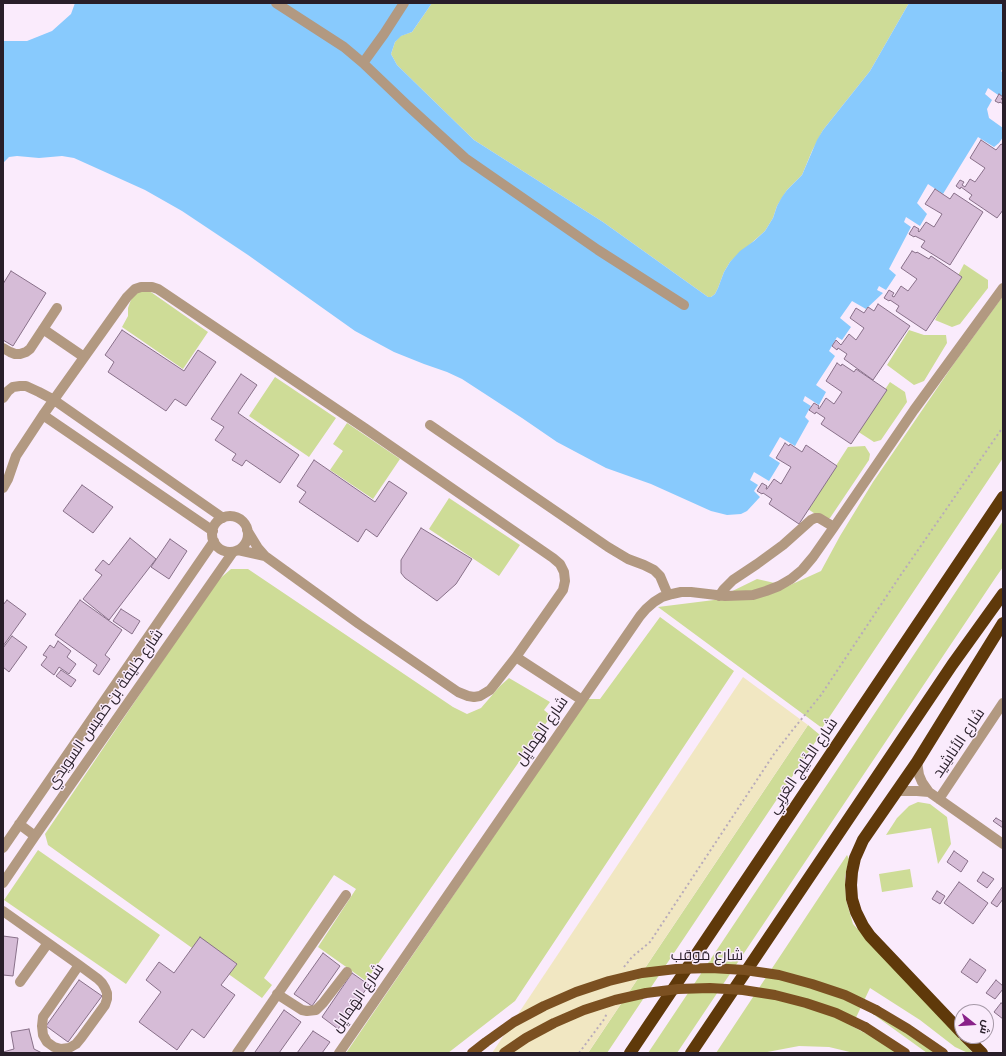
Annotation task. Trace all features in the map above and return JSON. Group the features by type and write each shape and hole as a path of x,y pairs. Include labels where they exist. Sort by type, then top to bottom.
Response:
{"highway":[{"name":"شارع الخَلِيج العَربِي","path":"630,1053 1003,497"},
{"path":"691,1053 952,665 1003,594"},
{"path":"954,1025 870,936 863,926 858,917 852,899 852,872 855,858 863,840 917,762 1003,623"},
{"path":"973,1044 982,1053"}],"main road":[{"name":"شارع مَوقب","path":"472,1053 514,1022 544,1006 576,992 629,976 676,969 718,968 779,975 832,991 876,1010 908,1029 943,1053"},
{"path":"504,1053 526,1038 554,1023 584,1010 615,1000 646,993 678,989 710,988 736,989 775,995 806,1002 836,1013 866,1027 905,1053"}],"street":[{"path":"276,3 344,47 364,63 465,158 598,250 684,305"},
{"path":"364,63 404,3"},
{"path":"3,488 8,479 16,456 43,415 131,292 141,287 152,287 158,289 359,424 553,558 560,564 564,572 565,581 562,590 494,686 486,694 474,697 463,695 359,624 265,556 247,530 246,525 240,519 231,516 223,518 216,523 212,535 216,545 222,550 226,552 236,551 265,556"},
{"name":"شارع الهَمايِل","path":"339,1053 646,609 654,602 668,595 681,592 719,596 753,594 773,588 791,579 802,570 813,558 914,410 1003,288"},
{"path":"3,348 15,354 26,352 30,349 57,308"},
{"path":"43,329 84,357"},
{"path":"3,398 13,387 26,386 54,400 223,518"},
{"path":"43,415 213,531"},
{"path":"430,425 608,547 628,559 654,570 660,576 668,595"},
{"path":"3,460 14,462"},
{"path":"719,596 733,580 782,545 811,520 819,518 834,527"},
{"path":"236,551 246,542 247,530"},
{"name":"شارع خليفة بن خميس السويدي","path":"3,848 214,542"},
{"name":"شارع خليفة بن خميس السويدي","path":"3,884 35,836 236,551"},
{"path":"516,657 582,700"},
{"name":"شارع الأناشِيد","path":"939,799 1003,703"},
{"path":"917,762 922,782 930,792 1003,844"},
{"path":"898,791 930,792"},
{"path":"19,824 35,836"},
{"path":"237,1053 346,894"},
{"path":"3,911 80,965 102,983 105,988 107,999 102,1010 76,1044 69,1048 61,1049 54,1047 47,1042 43,1035 42,1026 44,1017 80,965"},
{"path":"20,982 48,943"},
{"path":"277,994 302,1010 316,1010 323,1004 347,972"}],"path":[{"path":"622,970 632,957 650,942 774,754 821,695 898,579 1003,427"},
{"path":"579,1053 605,1018 608,1011"}],"green space":[{"path":"432,3 909,3 870,71 823,130 802,175 787,190 777,206 773,218 765,231 730,262 715,294 708,297 603,222 474,140 397,65 391,54 395,42 400,36 412,32"},
{"path":"964,264 988,280 988,288 960,324 952,327 935,320"},
{"path":"148,290 208,332 183,369 122,327 128,316 128,308 132,297 140,291"},
{"path":"1003,296 1003,458 822,728 658,607 714,600 757,579 788,586 821,571 840,536 873,482 955,362"},
{"path":"909,330 924,335 946,335 947,343 924,381 914,385 887,365"},
{"path":"275,377 336,418 309,457 249,416"},
{"path":"890,382 905,392 907,402 881,440 874,442 857,431"},
{"path":"347,423 400,459 373,499 330,470 343,451 333,444"},
{"path":"865,446 870,454 869,460 830,518 824,520 808,509 848,447"},
{"path":"449,498 520,545 499,576 429,529"},
{"path":"1003,521 1003,567 677,1053 648,1053"},
{"path":"231,569 248,569 453,707 467,714 481,708 509,678 550,702 544,710 551,716 366,981 318,947 356,889 334,875 264,978 272,985 262,998 48,845 45,834 216,582"},
{"path":"660,617 734,671 515,1001 448,1053 346,1053 587,699 600,699"},
{"path":"808,725 820,735 607,1053 588,1053"},
{"path":"918,802 930,804 947,817 951,844 938,864 931,828 886,835 897,818 909,806"},
{"path":"38,850 160,935 126,984 4,900"},
{"path":"847,855 849,859 845,877 846,900 853,924 954,1033 954,1044 965,1044 973,1053 968,1053 955,1047 920,1020 870,988 852,1026 891,1047 898,1053 854,1053 829,1047 799,1046 762,1053 716,1053"},
{"path":"910,869 913,887 882,892 879,874"},
{"path":"866,1009 916,1038 938,1053 927,1053"}],"sand":[{"path":"743,677 808,725 588,1053 492,1053"}],"water":[{"path":"75,3 432,3 412,32 401,36 395,42 391,54 397,65 474,140 603,222 708,297 715,294 730,262 740,251 765,231 773,218 782,197 802,175 817,140 823,130 870,71 909,3 1003,3 1003,68 1001,71 1003,73 1003,94 1001,97 988,88 985,94 992,100 987,109 989,118 1003,128 1003,137 994,147 978,137 943,194 928,184 917,203 927,214 920,226 906,217 904,222 911,227 889,269 896,275 886,290 879,286 877,290 883,293 866,309 852,301 840,318 851,327 842,340 837,337 829,351 835,356 816,385 826,392 819,405 805,396 803,401 811,406 805,417 809,421 795,446 780,437 769,456 780,463 769,481 754,472 750,480 758,485 754,491 760,497 747,511 741,514 727,515 711,511 651,484 606,468 557,442 462,379 394,352 355,331 248,255 182,211 145,190 74,158 62,156 39,158 17,156 9,157 3,163 3,41 27,41 52,31 71,14"}],"building":[{"path":"999,94 1003,97 1001,99 1003,100 1003,104 995,101"},
{"path":"981,140 996,150 1001,144 1003,145 1003,210 997,218 969,199 972,195 961,187 960,189 956,186 960,180 964,182 962,185 965,187 970,179 975,182 985,168 970,158"},
{"path":"935,189 950,199 954,193 983,212 950,265 921,247 925,241 909,234 914,226 919,229 919,232 926,222 934,227 942,214 925,204"},
{"path":"912,251 917,252 929,259 931,256 962,277 926,331 896,311 899,306 884,298 889,290 894,293 892,296 894,297 901,286 908,291 917,279 901,268"},
{"path":"11,271 46,293 13,346 3,340 3,284"},
{"path":"878,304 910,326 873,380 844,359 847,354 832,346 836,340 841,345 849,334 856,340 864,328 850,318 856,308 864,313 868,307 874,311"},
{"path":"122,330 184,371 198,350 216,362 186,406 175,399 166,411 108,372 114,362 105,355"},
{"path":"837,363 841,366 842,364 854,372 856,369 887,390 851,444 821,424 825,418 816,412 815,414 809,410 814,403 819,406 819,409 826,398 834,404 842,392 826,381"},
{"path":"241,374 257,385 238,413 299,455 280,483 246,460 242,466 232,460 236,454 215,440 224,427 211,419"},
{"path":"785,443 789,446 790,444 802,452 806,445 837,466 799,524 769,504 772,499 757,491 762,483 767,486 767,489 774,479 781,484 791,467 776,458"},
{"path":"314,460 375,502 389,481 407,493 377,537 366,529 358,542 299,502 306,492 297,486"},
{"path":"82,485 113,507 93,533 63,511"},
{"path":"421,528 472,559 456,584 437,601 405,578 401,573 401,560"},
{"path":"130,538 156,559 109,620 83,599 102,575 95,570 103,560 109,565"},
{"path":"170,539 187,551 169,579 151,567"},
{"path":"7,600 26,614 3,646 3,605"},
{"path":"80,600 122,630 105,655 110,659 99,675 93,671 97,665 55,635"},
{"path":"121,609 140,621 132,634 113,621"},
{"path":"12,636 27,647 9,672 3,667 3,648"},
{"path":"58,641 71,651 67,657 76,664 69,674 59,667 54,675 41,665 47,657 43,655 50,645 54,648"},
{"path":"61,670 76,680 71,687 56,676"},
{"path":"996,818 1003,822 1003,828 993,821"},
{"path":"954,851 968,861 961,872 947,862"},
{"path":"983,872 994,879 987,888 977,881"},
{"path":"959,882 988,903 973,924 944,903"},
{"path":"1003,886 1003,899 997,907 991,903"},
{"path":"937,891 945,896 940,904 932,899"},
{"path":"3,936 18,938 13,976 3,975"},
{"path":"200,937 237,964 221,985 235,995 204,1038 192,1029 177,1050 139,1022 161,992 146,980 159,962 174,973"},
{"path":"323,953 340,966 312,1006 294,994"},
{"path":"970,959 986,970 977,983 961,972"},
{"path":"352,973 369,985 338,1029 322,1017"},
{"path":"79,980 102,996 68,1042 46,1026"},
{"path":"996,980 1003,986 1003,989 995,999 986,993"},
{"path":"1001,1003 1003,1004 1003,1019 994,1012"},
{"path":"284,1010 301,1022 279,1053 256,1053 255,1052"},
{"path":"29,1029 34,1049 42,1053 3,1053 14,1049 11,1032"},
{"path":"313,1031 330,1042 322,1053 297,1053"}]}
